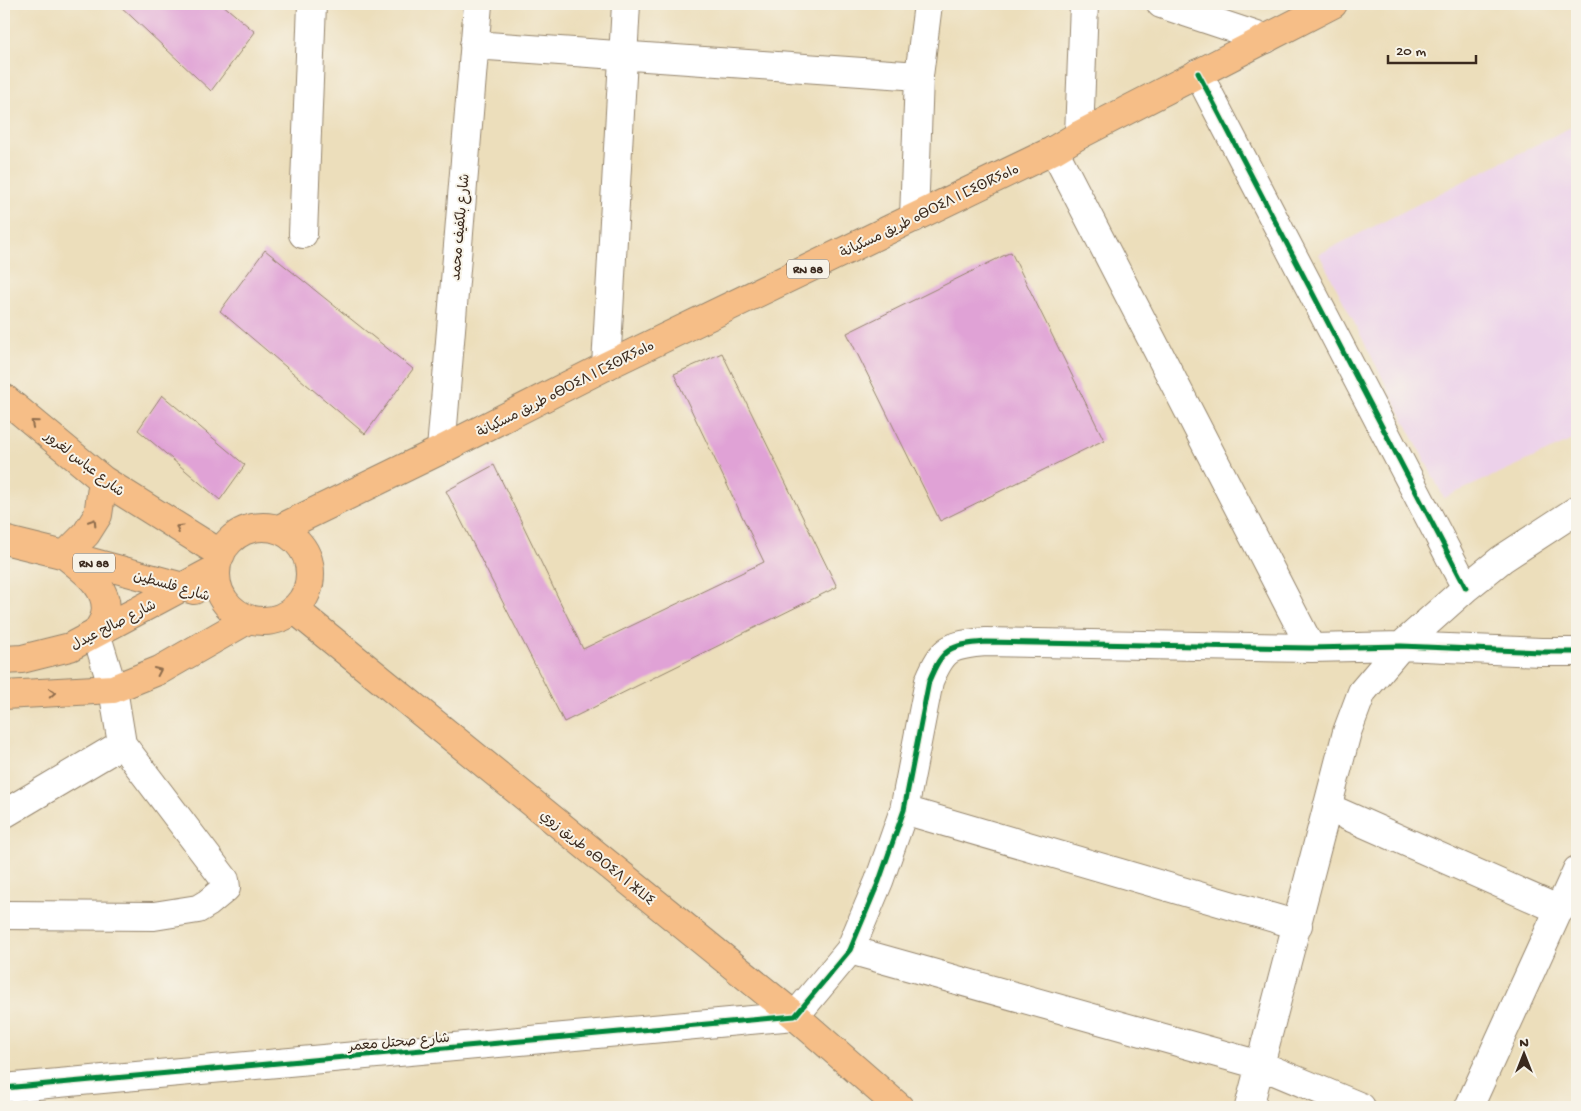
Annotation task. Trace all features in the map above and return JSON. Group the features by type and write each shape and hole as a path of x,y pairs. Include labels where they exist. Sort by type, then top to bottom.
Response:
{"main road":[{"name":"طريق مسكيانة ⴰⴱⵔⵉⴷ ⵏ ⵎⵉⵙⴽⵢⴰⵏⴰ","path":"279,529 442,450 606,366 1054,150 1079,135 1333,4"},
{"name":"شارع عباس لغرور","path":"4,398 103,480 218,562"},
{"path":"96,633 105,615 105,598 94,579 65,555 86,534 98,515 103,480"},
{"path":"258,527 279,529 299,544 307,556 310,570 309,584 304,598 294,609 281,617 265,621 249,619 235,611 224,600 217,585 218,562 229,541 242,532 258,527"},
{"name":"شارع فلسطين","path":"4,540 184,587 224,600"},
{"name":"شارع صالح عيدل","path":"4,660 22,660 70,647 184,587 218,562"},
{"name":"طريق زوي ⴰⴱⵔⵉⴷ ⵏ ⵣⵡⵉ","path":"294,609 796,1016 899,1107"},
{"path":"4,695 113,690 160,670 249,619"}],"street":[{"path":"302,234 312,4"},
{"name":"شارع بلكفيف محمد","path":"442,450 478,4"},
{"path":"606,366 626,4"},
{"path":"914,218 919,76 928,4"},
{"path":"1079,135 1084,4"},
{"path":"1161,4 1266,39"},
{"path":"474,45 919,76"},
{"path":"1198,73 1466,588"},
{"path":"1054,150 1311,648"},
{"path":"1249,1107 1347,732 1362,692 1401,646 1466,588 1502,559 1577,510"},
{"path":"4,915 154,916 198,909 226,888 225,880 122,744 113,690 96,633"},
{"path":"796,1016 850,950 879,880 904,810 929,681 937,663 947,650 965,644 986,642 1311,648 1401,646 1577,652"},
{"path":"1541,652 1577,670"},
{"path":"4,814 122,744"},
{"path":"1327,806 1560,910"},
{"path":"904,810 1298,924"},
{"path":"1469,1107 1577,870"},
{"path":"850,950 1260,1065 1361,1107"},
{"name":"شارع صحتل معمر","path":"4,1088 796,1016"}],"shaded area":[{"path":"1577,124 1577,438 1444,498 1319,254"}],"building":[{"path":"118,4 222,4 255,32 211,91"},
{"path":"265,250 413,369 365,434 220,311"},
{"path":"1011,252 1104,440 940,521 847,333"},
{"path":"722,353 837,587 564,722 446,491 494,465 583,649 764,562 674,374"},
{"path":"162,395 245,465 220,500 138,430"}],"cycle path":[{"path":"1198,73 1466,588"},
{"path":"4,1088 795,1016 850,950 879,881 904,810 929,681 943,655 955,647 986,642 1311,648 1401,646 1577,652"}]}
